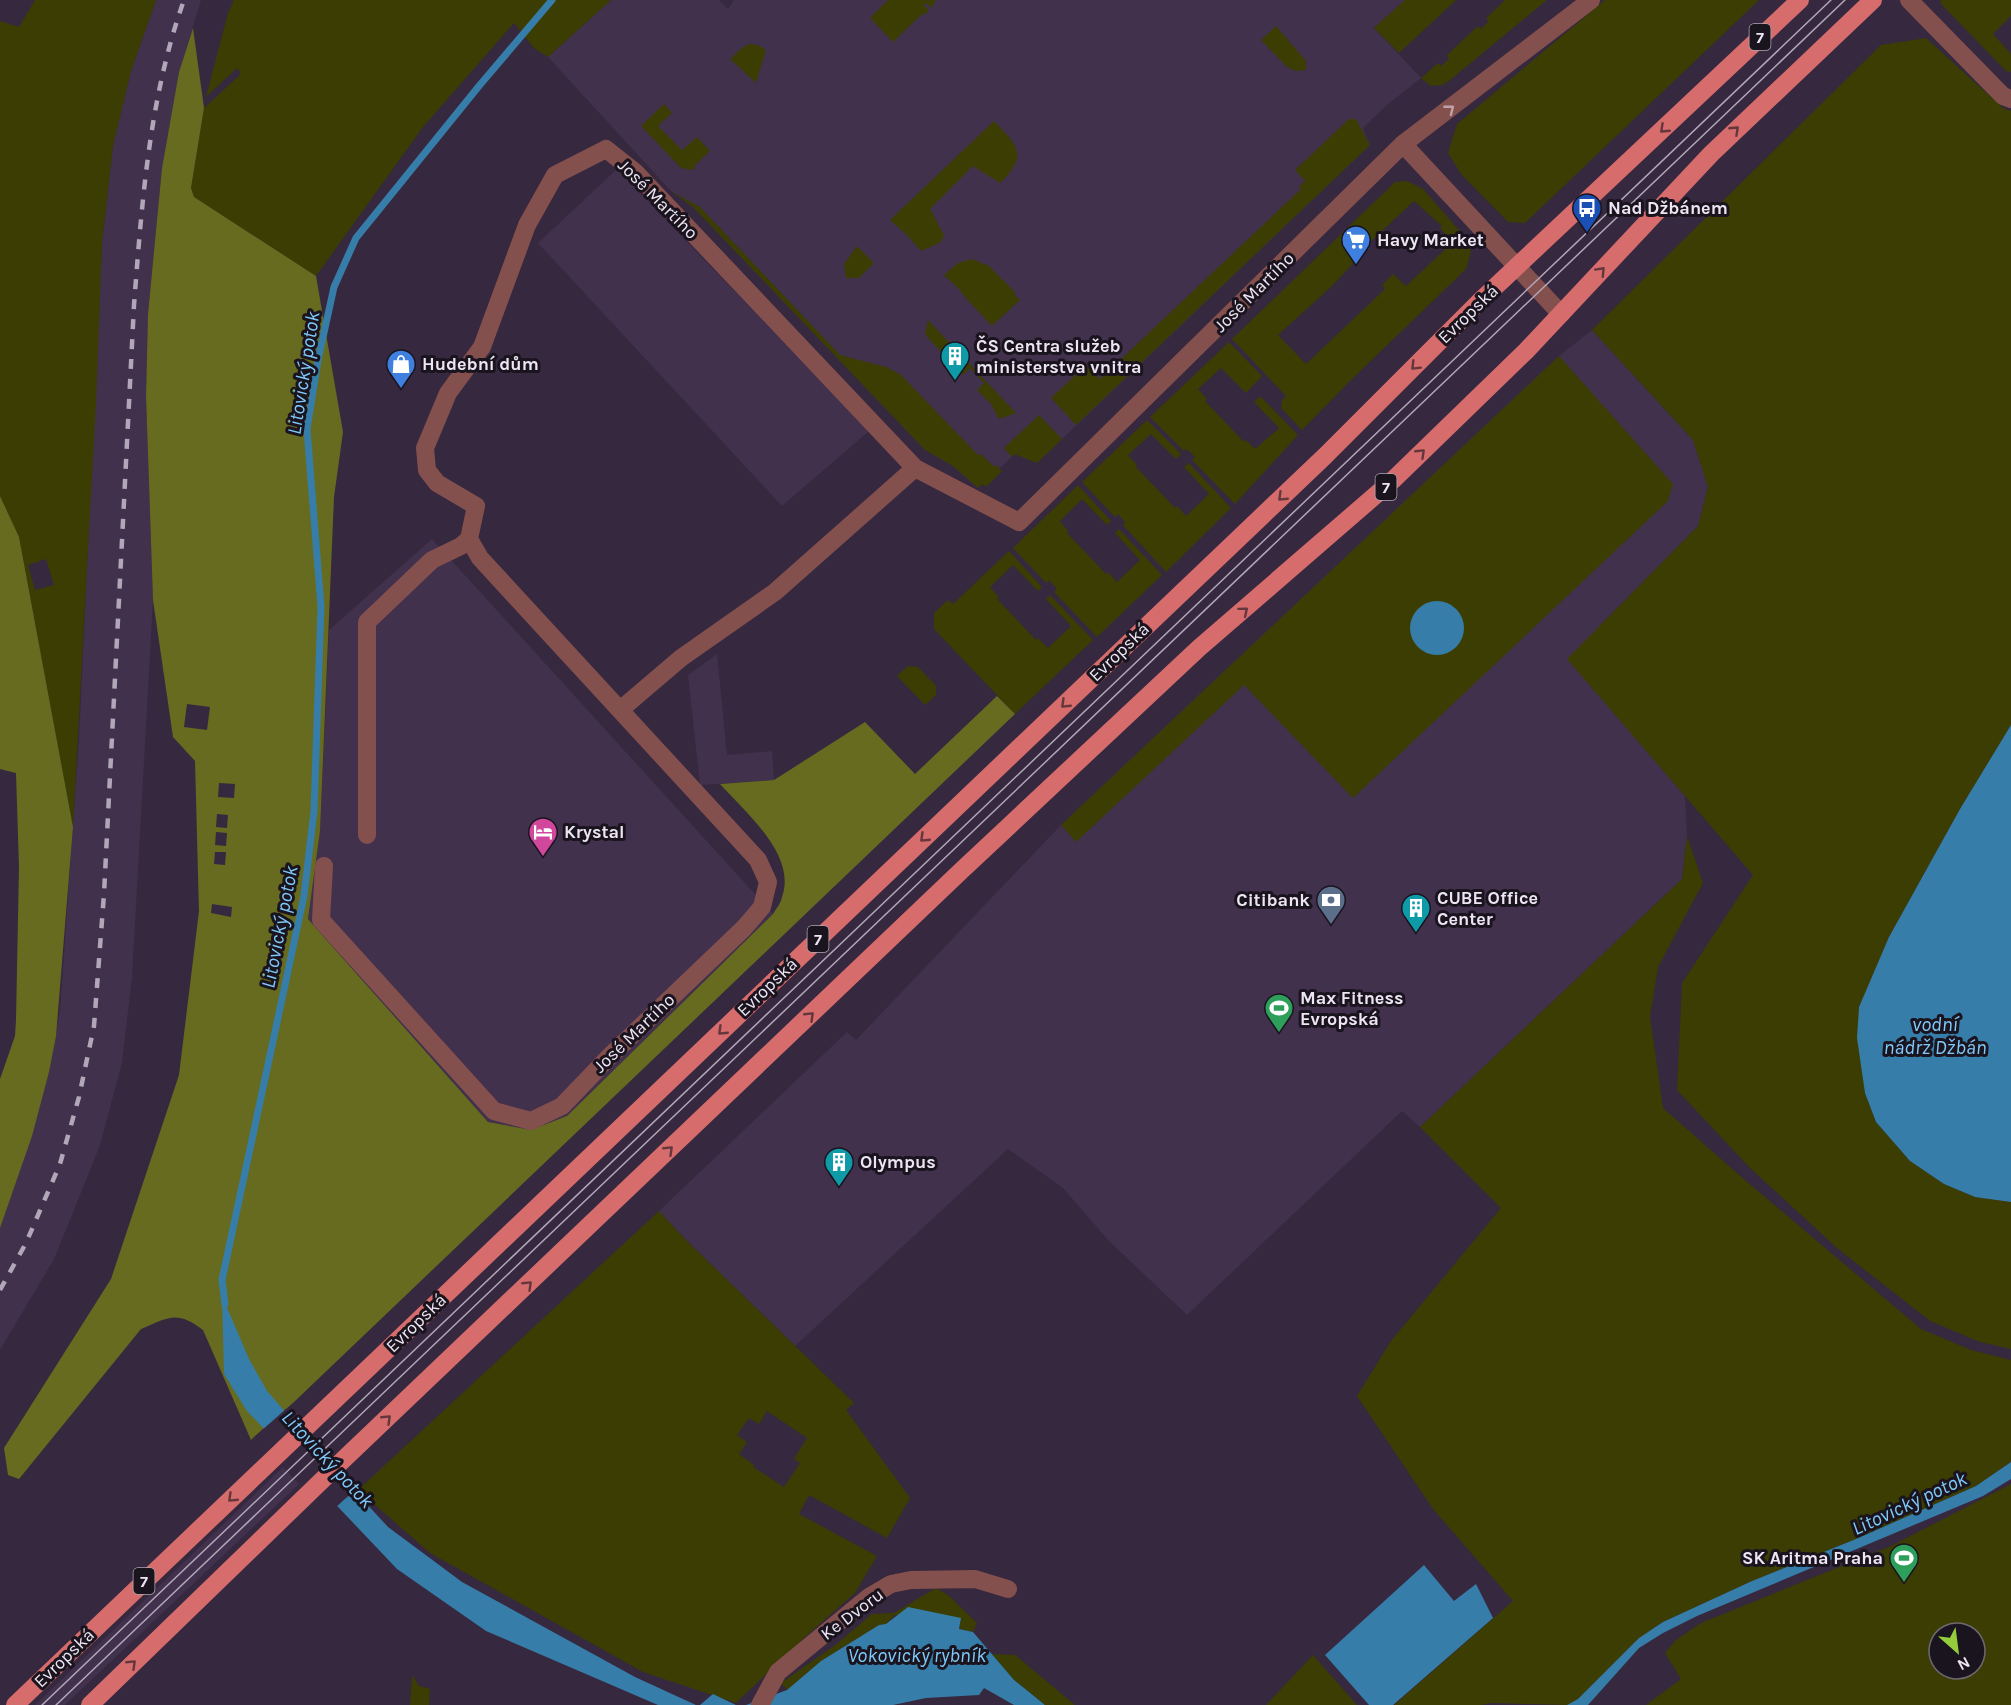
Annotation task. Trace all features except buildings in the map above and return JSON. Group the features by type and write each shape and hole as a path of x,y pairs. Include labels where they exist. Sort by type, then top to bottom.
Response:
{"main road":[{"name":"Evropská","path":"15,1705 1325,456 1517,266 1800,0"},
{"name":"7","path":"90,1705 344,1459 1199,648 1393,480 1561,314 1711,154 1873,0"}],"street":[{"name":"José Martího","path":"324,866 321,920 494,1111 531,1121 562,1106 608,1058 744,928 762,907 768,882 758,860 480,558 469,539 476,506 437,483 427,470 425,448 448,393 482,348 526,225 555,175 606,149 635,172 915,468 1019,522 1403,144 1591,0"},
{"path":"1909,0 2003,96 2011,99"},
{"path":"1403,144 1561,314"},
{"path":"621,710 681,658 775,592 915,468"},
{"path":"367,835 367,622 432,560 461,546 469,539"},
{"name":"Ke Dvoru","path":"760,1705 778,1672 869,1598 891,1584 911,1580 975,1579 1008,1589"}],"shaded area":[{"path":"35,0 156,0 131,71 113,146 102,243 96,403 73,827 19,537 0,496 0,21 19,27","holes":["46,559 54,585 35,590 28,565"]},
{"path":"156,0 201,0 179,72 162,168 148,314 146,396 153,600 132,977 122,1063 99,1148 54,1259 0,1350 0,1228 49,1072 60,1011 79,740 102,243 113,146 131,71"},
{"path":"234,0 611,0 548,57 534,48 514,23 423,127 316,276 194,197 191,188 204,108 241,74 237,68 206,97 228,13"},
{"path":"611,0 719,0 728,9 734,0 1405,0 1374,28 1421,78 1388,104 1363,128 1370,145 1037,463 1015,454 978,488 953,466 925,450 693,207 671,191 548,57"},
{"path":"888,0 936,0 931,8 926,3 924,5 929,10 893,42 870,18"},
{"path":"1405,0 1456,0 1399,53 1374,28"},
{"path":"1505,0 1547,0 1449,81 1442,85 1431,86 1421,78 1438,63 1441,66 1449,59 1447,55 1478,26 1481,29 1489,21 1486,18"},
{"path":"1605,0 1759,0 1525,223 1508,222 1461,174 1448,153 1457,124"},
{"path":"1941,0 2011,0 2011,16 1993,34 2011,54 2011,72 2006,71 1941,4"},
{"path":"1276,26 1306,61 1306,70 1296,71 1287,67 1261,40"},
{"path":"1926,38 2003,108 2011,111 2011,725 1960,809 1889,937 1859,1007 1865,1093 1876,1122 1910,1161 1944,1184 1975,1197 2011,1202 2011,1349 1980,1342 1930,1321 1837,1248 1750,1168 1677,1090 1682,983 1753,875 1567,659 1698,526 1708,487 1693,440 1592,330 1881,45"},
{"path":"749,44 758,45 766,50 756,83 730,59"},
{"path":"664,104 672,113 658,126 682,150 697,137 710,151 694,166 693,170 681,168 641,126"},
{"path":"1349,119 1356,119 1370,145 1076,425 1051,398 1086,365 1100,379 1301,189 1299,187 1305,181 1295,170"},
{"path":"994,121 1014,144 1017,151 1015,165 1000,183 973,166 930,209 944,235 941,242 921,251 890,220"},
{"path":"617,169 869,431 782,506 538,243"},
{"path":"1407,181 1423,189 1466,238 1471,252 1466,269 1302,430 1281,408 1282,400 1286,396 1232,339 1395,182","holes":["1414,201 1442,226 1440,228 1453,242 1406,286 1393,274 1382,285 1385,289 1306,364 1278,335 1333,285 1368,247 1367,245"]},
{"path":"671,191 700,207 840,355 886,367 900,374 978,455 981,454 1002,471 986,487 982,484 978,488 953,466 925,450 693,207"},
{"path":"857,246 874,263 859,278 846,278 844,264"},
{"path":"972,259 989,266 1020,300 992,326 944,275 958,263"},
{"path":"928,320 1016,413 999,419 991,404 977,390 984,383 970,368 963,375 928,338 925,333"},
{"path":"1592,330 1693,440 1708,487 1698,526 1568,659 1685,796 1687,836 1682,879 1420,1127 1402,1111 1187,1315 1109,1241 1063,1188 1008,1149 795,1346 659,1211 847,1032 856,1040 1061,825 1559,356"},
{"path":"1229,342 1262,376 1246,393 1221,368 1198,389 1207,399 1205,401 1244,442 1246,440 1255,449 1279,428 1254,402 1259,397 1298,435 1235,504 1192,460 1195,457 1187,449 1184,451 1150,417"},
{"path":"1559,356 1673,484 1668,501 1353,798 1244,685 1076,842 1061,825"},
{"path":"1039,415 1062,439 1037,463 1015,454 1012,457 1004,448"},
{"path":"1147,420 1181,454 1176,459 1151,434 1128,455 1137,465 1136,467 1175,508 1177,506 1186,516 1209,494 1184,467 1189,463 1231,508 1166,572 1123,525 1125,522 1118,514 1115,517 1082,482"},
{"path":"1078,485 1111,521 1107,525 1082,499 1060,521 1068,531 1067,533 1106,574 1108,572 1117,582 1140,560 1115,533 1119,529 1162,575 1097,637 1054,592 1057,589 1049,580 1046,583 1013,548"},
{"name":"Krystal","path":"432,539 773,914 567,1116 531,1131 488,1122 308,919 320,831 329,630"},
{"path":"1009,551 1042,587 1038,591 1013,565 990,587 999,597 997,599 1036,640 1038,638 1048,648 1071,626 1046,599 1050,595 1093,640 1015,714 934,629 934,613 948,600 953,604"},
{"path":"717,654 727,755 772,751 774,780 700,785 688,675"},
{"path":"908,666 918,667 936,686 936,695 925,705 897,676"},
{"path":"1687,836 1703,883 1658,967 1650,1017 1663,1108 1921,1329 1971,1350 2011,1360 2011,1462 1976,1486 1856,1539 1752,1581 1663,1622 1639,1638 1578,1699 1567,1705 1491,1703 1394,1705 1513,1601 1433,1509 1357,1396 1391,1341 1501,1208 1420,1127 1682,879"},
{"path":"659,1211 854,1403 846,1410 910,1498 887,1538 809,1495 799,1514 877,1556 855,1593 736,1703 643,1672 430,1553 358,1490","holes":["767,1411 807,1438 794,1459 800,1463 784,1487 753,1467 754,1465 739,1454 747,1442 737,1435 749,1418 759,1424"]},
{"path":"283,1467 299,1484 65,1705 35,1705"},
{"name":"SK Aritma Praha","path":"2011,1484 2011,1705 1646,1705 1681,1679 1665,1653 1676,1640 1701,1623 1891,1546"},
{"path":"936,1588 948,1595 977,1623 973,1632 959,1629 961,1619 895,1615 886,1624 879,1625 821,1661 787,1690 781,1683 834,1646 872,1614 894,1613"},
{"path":"992,1654 1015,1655 1075,1705 1045,1705 1014,1680"},
{"path":"1313,1655 1357,1705 1266,1705"},
{"path":"412,1675 419,1686 430,1689 429,1705 410,1705"}],"green space":[{"path":"193,28 204,108 191,188 194,197 316,276 343,432 334,497 320,831 308,919 488,1122 531,1130 567,1116 773,914 780,904 785,881 776,850 755,821 720,784 774,780 865,722 915,774 997,696 1015,714 294,1402 251,1440 203,1330 186,1320 166,1319 141,1329 19,1479 8,1475 4,1448 111,1279 179,1075 199,911 195,761 173,737 153,600 146,396 148,314 162,168 179,72","holes":["187,704 210,707 207,730 184,727","219,783 235,784 234,798 218,797","217,814 228,815 227,828 216,827","216,832 227,833 226,846 215,845","215,852 226,852 225,865 214,864","212,904 232,907 231,917 211,913"]},
{"path":"0,496 19,537 73,827 56,1036 32,1136 0,1228 0,1079 15,1036 19,867 16,773 0,769"}],"water":[{"path":"1437,601 1447,603 1456,609 1462,618 1464,628 1462,638 1456,647 1447,653 1437,655 1427,653 1418,647 1412,638 1410,628 1412,618 1418,609 1427,603"},
{"name":"vodní nádrž Džbán","path":"2011,725 2011,1202 1975,1197 1944,1184 1910,1161 1876,1122 1865,1093 1857,1038 1859,1007 1889,937 1960,809"},
{"path":"222,1296 249,1359 267,1391 388,1527 462,1582 635,1677 696,1705 658,1705 486,1631 397,1569 247,1411 224,1374"},
{"path":"2011,1462 2011,1479 1983,1496 1697,1616 1663,1633 1639,1648 1588,1705 1567,1705 1578,1699 1639,1638 1663,1622 1752,1581 1856,1539 1976,1486"},
{"path":"1424,1565 1454,1601 1476,1584 1493,1618 1393,1705 1369,1705 1325,1655"},
{"name":"Vokovický rybník","path":"908,1607 961,1618 959,1629 973,1632 1014,1680 1045,1705 1014,1705 984,1688 979,1695 926,1698 893,1705 746,1705 787,1690 821,1661 879,1625 886,1624"},
{"path":"713,1694 736,1705 700,1705"}],"pier":[{"path":"286,1409 356,1489 335,1508 261,1431"}],"waterway":[{"name":"Litovický potok","path":"225,1304 222,1280 304,896 314,811 321,607 307,429 318,360 334,287 356,238 552,0"}],"tram line":[{"path":"42,1705 1831,0"},
{"path":"56,1705 1845,0"}],"railway":[{"path":"0,1290 26,1243 60,1164 79,1097 94,1026 104,894 134,305 140,228 155,112 172,37 184,0"}],"place":[{"name":"Nad Džbánem","path":"1587,234"},
{"name":"Havy Market","path":"1356,266"},
{"name":"ČS Centra služeb ministerstva vnitra","path":"955,382"},
{"name":"Hudební dům","path":"401,390"},
{"name":"Krystal","path":"543,858"},
{"name":"Citibank","path":"1331,926"},
{"name":"CUBE Office Center","path":"1416,934"},
{"name":"Max Fitness Evropská","path":"1279,1034"},
{"name":"Olympus","path":"839,1188"},
{"name":"SK Aritma Praha","path":"1904,1584"}]}
